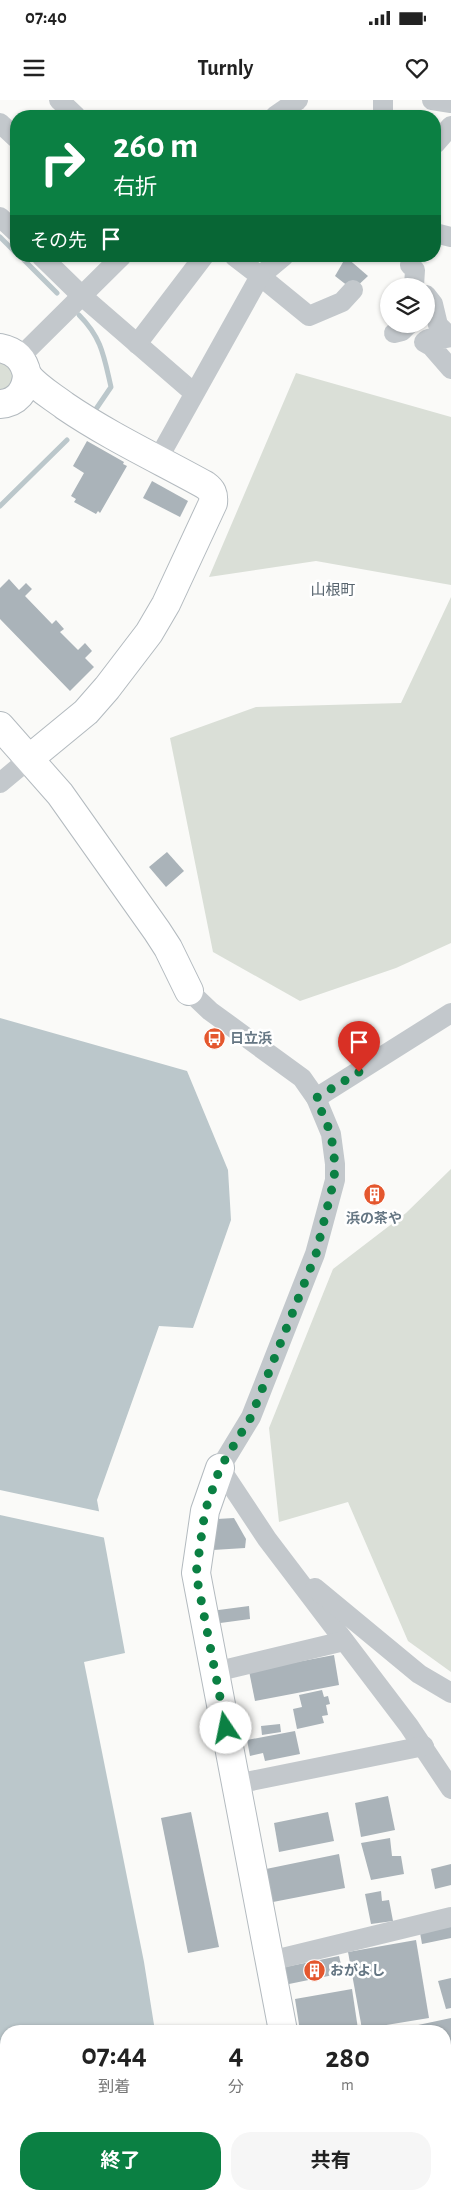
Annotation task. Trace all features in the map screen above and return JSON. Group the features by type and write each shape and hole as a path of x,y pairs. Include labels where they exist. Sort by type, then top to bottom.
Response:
{"street":[{"path":"59,100 70,110"},
{"path":"283,110 298,100"},
{"path":"432,100 451,103"},
{"path":"0,123 10,132"},
{"path":"441,137 451,126"},
{"path":"0,217 10,226"},
{"path":"47,262 82,296 194,393"},
{"path":"0,782 86,712 108,688 149,633 166,604 213,503 214,496 210,489 97,428 33,382 13,377 82,296 116,262"},
{"path":"137,344 199,262"},
{"path":"242,262 309,316 342,302 353,290"},
{"path":"158,460 260,276 277,262"},
{"path":"411,262 410,265 414,270 414,278"},
{"path":"435,312 438,324 450,337 434,337 424,342 432,346 451,368"},
{"path":"0,726 60,794 157,931 168,948 189,992 210,1011 302,1078 316,1098 331,1134 335,1164 334,1180 316,1254 251,1417 220,1468 205,1511 196,1574 283,2025"},
{"path":"316,1098 451,1013"},
{"path":"220,1468 267,1539 424,1746 451,1789"},
{"path":"290,1568 419,1674 451,1693"},
{"path":"215,1672 344,1641"},
{"path":"236,1784 424,1746"},
{"path":"270,1961 451,1917"}],"shaded area":[{"path":"0,360 6,362 15,374 9,388 0,392"},
{"path":"296,373 451,417 451,585 316,561 209,577"},
{"path":"451,597 451,943 396,968 300,1001 213,952 170,738 256,707 401,703"},
{"path":"0,1018 187,1071 228,1170 231,1220 193,1328 159,1326 97,1500 125,1653 84,1662 144,1962 154,2025 0,2025"},
{"path":"451,1169 451,1672 408,1641 348,1502 279,1522 269,1428 333,1269 406,1213"}],"pier":[{"path":"0,1490 102,1512 106,1538 0,1515"}],"building":[{"path":"343,262 352,262 368,276 353,290 335,276"},
{"path":"87,441 124,462 123,464 127,466 100,513 98,511 96,514 74,502 76,499 71,496 84,473 73,466"},
{"path":"152,481 188,501 180,517 143,498"},
{"path":"9,579 19,590 26,583 32,589 25,596 52,624 56,620 64,629 60,632 78,650 85,643 92,651 85,658 94,667 70,691 0,619 0,588"},
{"path":"167,852 184,871 166,887 149,867"},
{"name":"浜の茶や","path":"373,1185 380,1187 376,1205 368,1203"},
{"path":"234,1518 246,1539 245,1548 213,1550 217,1519"},
{"path":"249,1606 250,1619 213,1624 211,1611"},
{"path":"334,1655 339,1685 255,1701 249,1671"},
{"path":"322,1690 324,1697 328,1696 330,1704 326,1705 328,1715 322,1716 324,1723 297,1729 293,1709 302,1707 299,1695"},
{"path":"280,1724 281,1732 262,1735 261,1726"},
{"path":"295,1731 300,1754 265,1761 263,1753 250,1756 247,1740"},
{"path":"388,1796 395,1830 361,1837 355,1803"},
{"path":"191,1812 219,1947 188,1953 161,1818"},
{"path":"328,1812 334,1841 279,1852 274,1823"},
{"path":"390,1838 392,1856 401,1856 404,1874 371,1880 361,1843"},
{"path":"339,1854 345,1888 273,1902 268,1876 264,1877 263,1873 267,1872 266,1869"},
{"path":"451,1864 451,1885 435,1889 431,1869"},
{"path":"381,1891 382,1901 389,1900 393,1921 371,1924 365,1894"},
{"path":"451,1920 451,1938 422,1944 419,1927"},
{"path":"416,1940 429,2018 386,2025 361,2025 348,1952"},
{"name":"おがよし","path":"339,1956 343,1973 289,1984 285,1967"},
{"path":"451,1978 451,2008 446,2009 438,1981"},
{"path":"352,1989 357,2025 299,2025 295,1999"},
{"path":"451,2018 451,2025 418,2025"}],"waterway":[{"path":"0,237 10,247"},
{"path":"26,262 57,293"},
{"path":"79,315 87,323 101,348 111,387 96,409"},
{"path":"0,506 67,440"}],"place":[{"name":"日立浜","path":"214,1038"},
{"name":"浜の茶や","path":"374,1195"},
{"name":"おがよし","path":"314,1970"}],"district":[{"name":"山根町","path":"333,590"}],"route":[{"path":"226,1728 196,1574 205,1511 220,1468 251,1417 316,1254 334,1180 335,1164 331,1134 316,1098 359,1072"}]}
